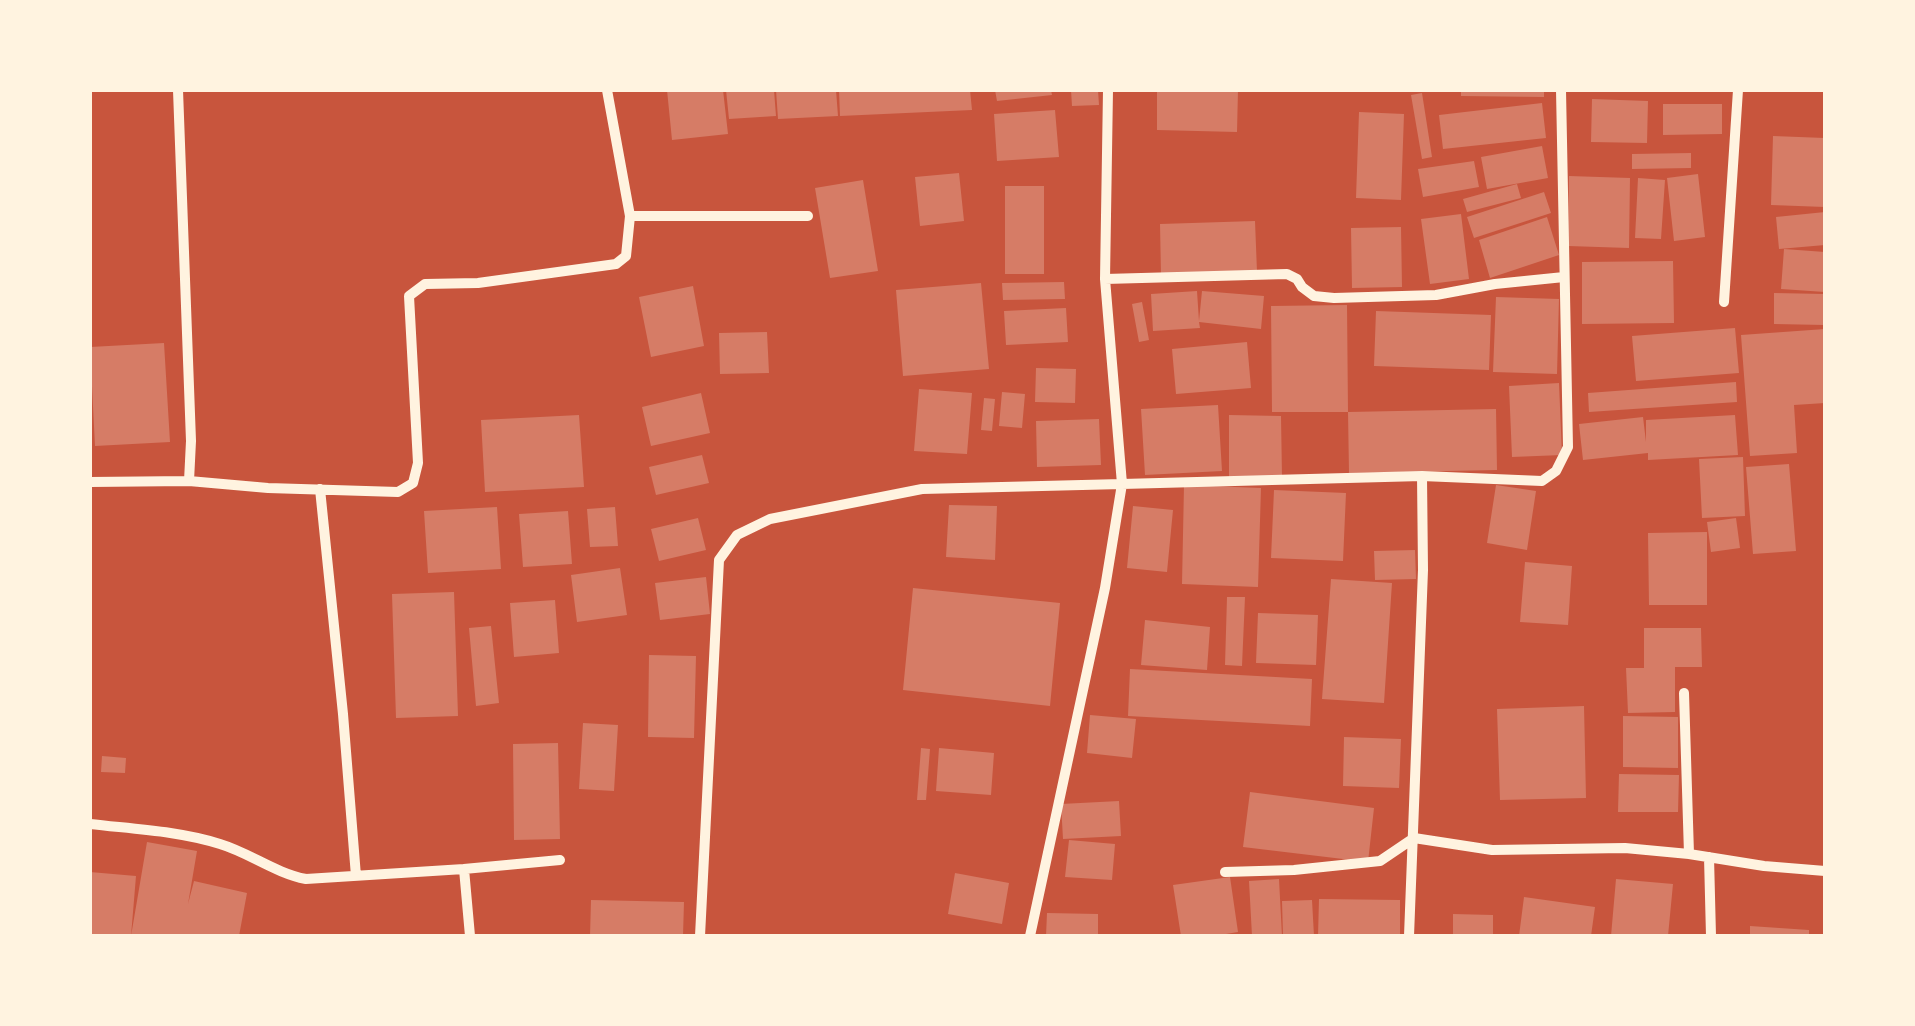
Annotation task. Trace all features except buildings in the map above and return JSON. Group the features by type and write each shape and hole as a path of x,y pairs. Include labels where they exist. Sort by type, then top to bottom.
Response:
{"street":[{"path":"178,90 191,441 189,481"},
{"path":"90,482 189,481 398,492 413,483 418,463 409,296 425,284 478,283 616,264 626,256 630,216 607,90"},
{"path":"1030,936 1105,588 1122,484 1105,279 1108,90"},
{"path":"700,936 719,560 737,535 770,520 922,489 1422,476 1542,481 1556,471 1568,447 1561,90"},
{"path":"1724,302 1738,90"},
{"path":"630,216 808,216"},
{"path":"1105,279 1287,274 1298,279 1314,296 1334,298 1436,295 1564,277"},
{"path":"1410,936 1423,570 1422,476"},
{"path":"320,489 356,876"},
{"path":"1684,692 1689,854"},
{"path":"90,824 221,844 306,879 560,860"},
{"path":"1225,872 1380,861 1414,838 1492,850 1626,848 1825,871"},
{"path":"1709,857 1710,936"},
{"path":"464,868 470,936"}]}
